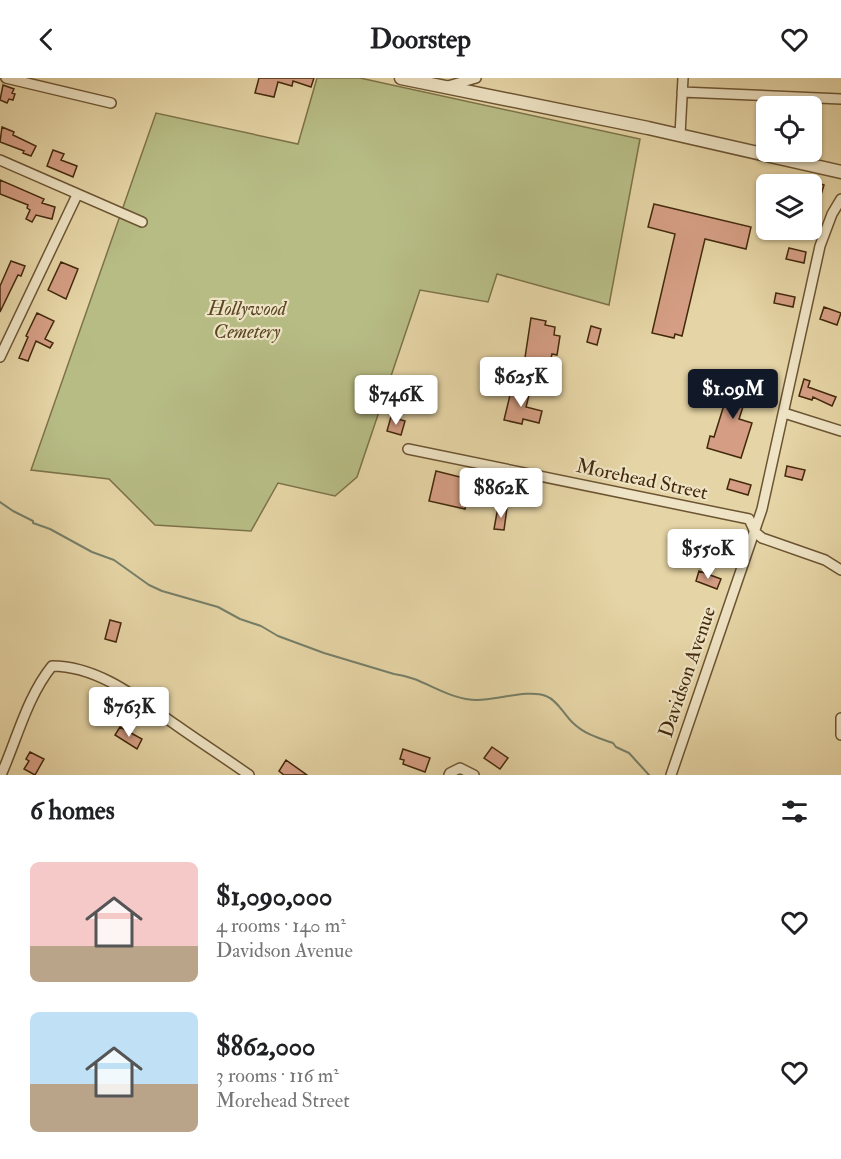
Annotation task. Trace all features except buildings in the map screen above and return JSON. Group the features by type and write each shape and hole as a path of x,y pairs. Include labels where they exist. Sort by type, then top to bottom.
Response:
{"street":[{"path":"6,78 111,103"},
{"path":"401,78 680,135 841,172"},
{"path":"443,88 476,78"},
{"path":"680,135 682,78"},
{"path":"682,92 841,99"},
{"path":"0,160 142,222"},
{"path":"0,357 76,195"},
{"name":"Davidson Avenue","path":"671,775 762,509 820,246 832,214 841,199"},
{"path":"784,413 841,431"},
{"name":"Morehead Street","path":"408,449 749,519 755,532"},
{"path":"755,532 762,538 825,560 841,570"},
{"path":"4,774 34,694 52,666 62,666 87,672 123,688 249,775"},
{"path":"841,718 841,735"},
{"path":"449,775 460,768 474,775"}],"green space":[{"name":"Hollywood Cemetery","path":"317,78 360,78 640,139 609,305 497,274 488,302 420,290 357,477 335,496 278,483 251,531 155,525 109,479 31,470 156,113 298,144"}],"waterway":[{"path":"0,502 33,523 50,529 92,552 114,560 149,585 218,607 278,636 324,653 415,679 445,693 466,699 485,700 531,694 546,696 557,704 581,730 613,743 616,747 629,753 649,775"}]}
